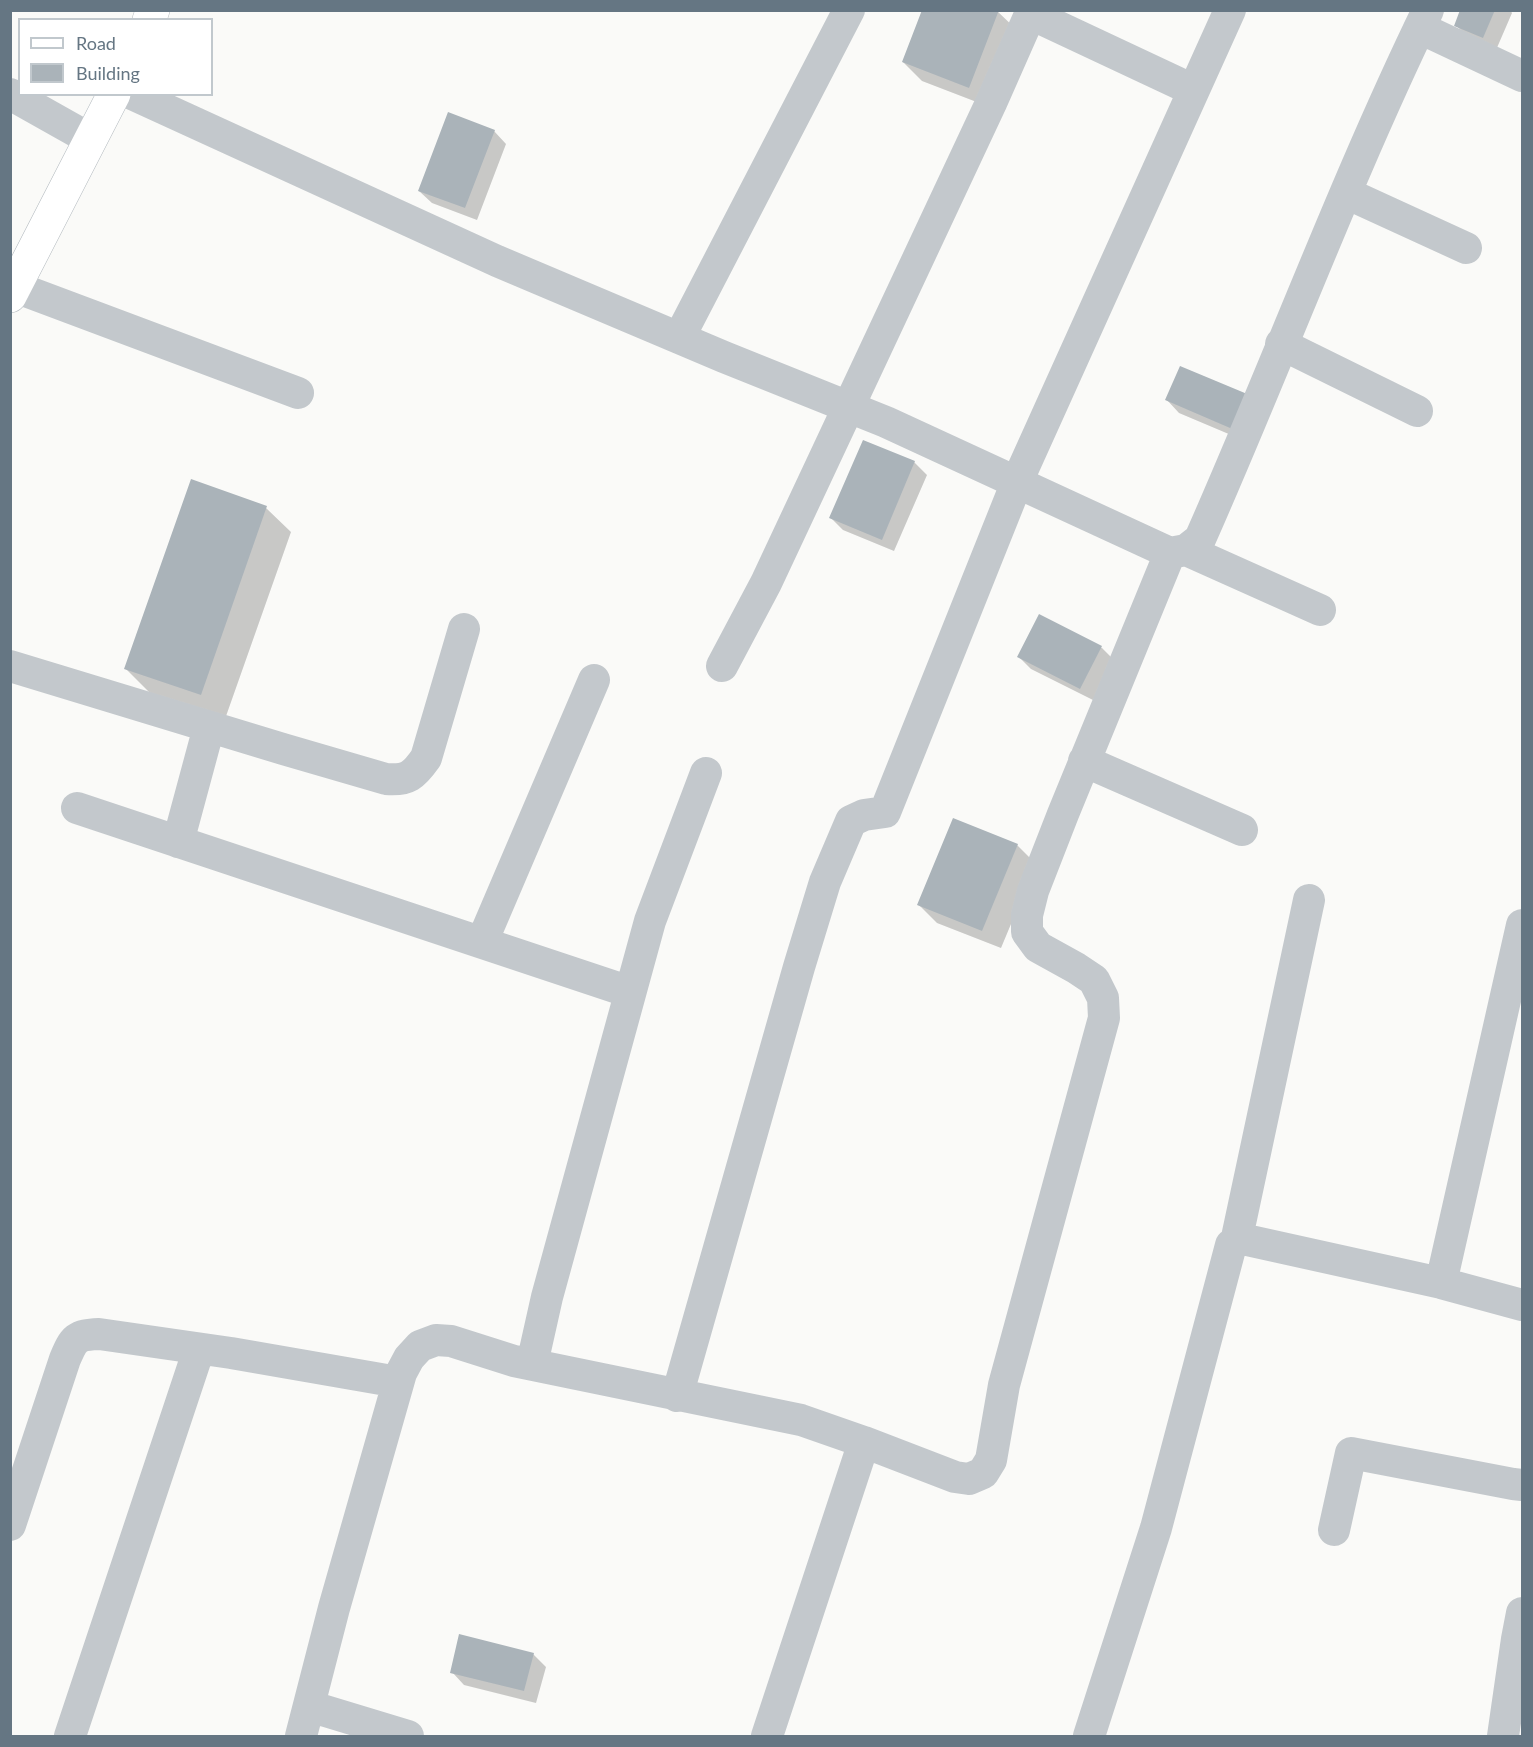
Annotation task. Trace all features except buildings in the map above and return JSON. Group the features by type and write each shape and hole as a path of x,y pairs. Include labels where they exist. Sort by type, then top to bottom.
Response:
{"street":[{"path":"679,338 849,10"},
{"path":"677,1396 785,1013 825,882 851,821 864,815 885,812 1017,482 1230,10"},
{"path":"722,666 766,583 849,408 1032,12 1194,90"},
{"path":"301,1737 334,1608 398,1382 401,1373 420,1346 436,1340 451,1341 532,1364 801,1420 955,1477 969,1479 983,1473 991,1460 1004,1385 1104,1018 1103,998 1094,980 1038,947 1027,932 1027,915 1033,891 1084,761 1178,552 1200,539 1396,76 1424,19 1522,76"},
{"path":"10,94 90,140"},
{"path":"113,96 13,291 298,393"},
{"path":"136,96 497,261 886,422 1143,543 1178,552 1320,610"},
{"path":"1346,193 1466,248"},
{"path":"1281,344 1417,411"},
{"path":"10,666 386,779 400,780 415,773 426,758 464,629"},
{"path":"482,942 594,680"},
{"path":"178,842 209,727"},
{"path":"1084,761 1242,830"},
{"path":"532,1364 547,1297 650,921 706,772"},
{"path":"77,808 630,992"},
{"path":"1236,1242 1309,900"},
{"path":"1441,1283 1522,925"},
{"path":"1089,1737 1156,1528 1231,1245 1242,1239 1441,1283 1522,1305"},
{"path":"10,1525 65,1359 72,1344 82,1335 99,1334 398,1382"},
{"path":"70,1737 199,1349"},
{"path":"767,1737 864,1442"},
{"path":"1334,1530 1351,1453 1522,1485"},
{"path":"1510,1723 1517,1639 1522,1613"},
{"path":"309,1706 408,1737"}]}
